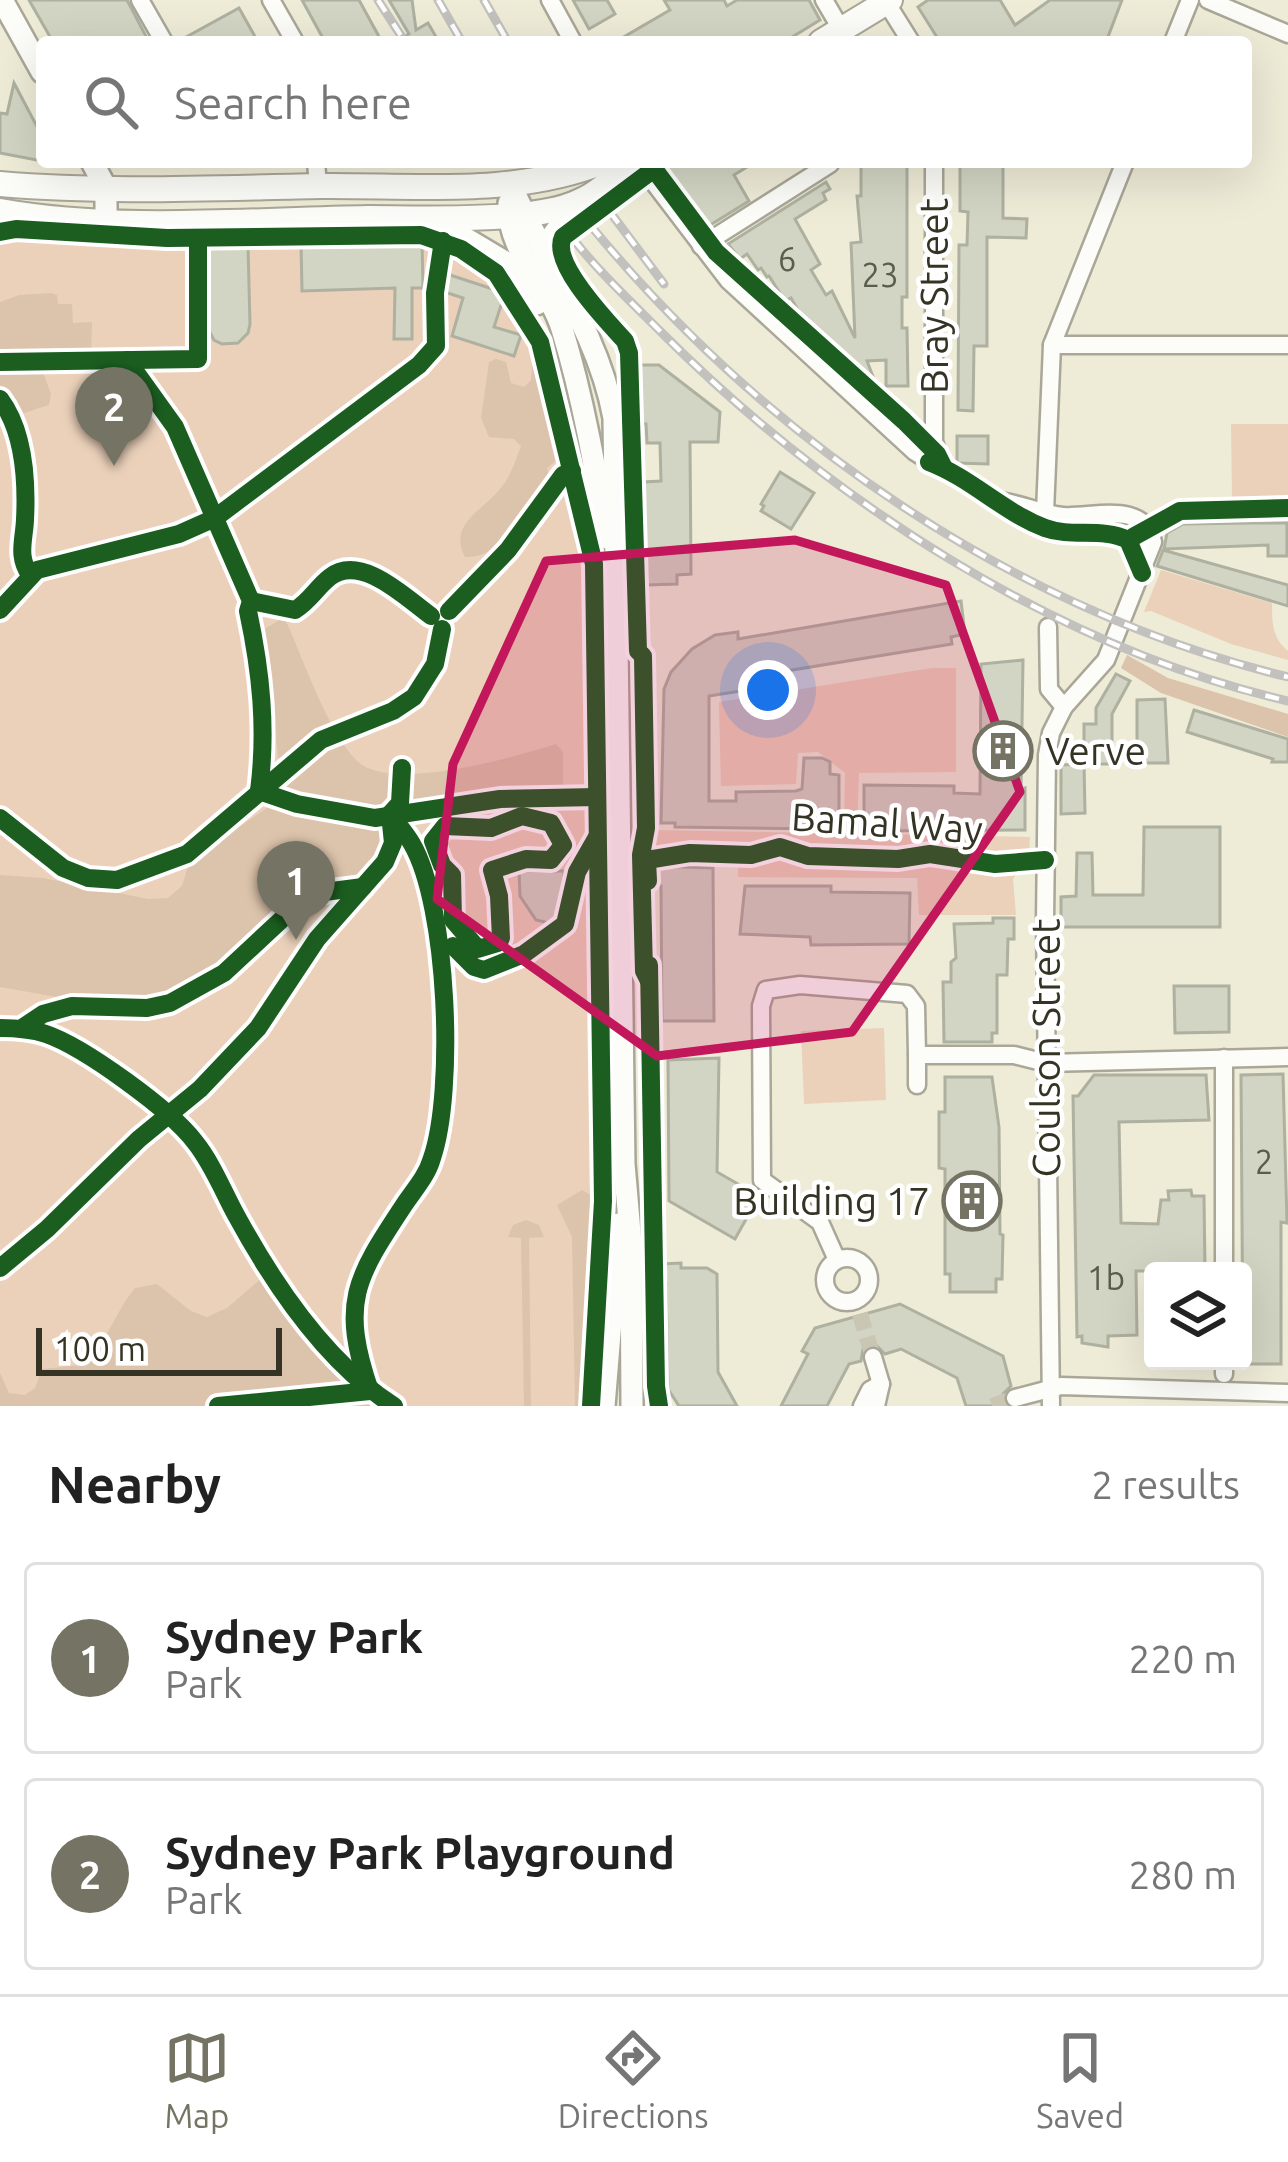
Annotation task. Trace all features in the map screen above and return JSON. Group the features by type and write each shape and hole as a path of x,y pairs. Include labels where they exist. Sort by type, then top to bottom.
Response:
{"highway":[{"path":"831,36 888,1"},
{"path":"0,184 106,188 317,174 510,183 585,168"},
{"path":"2,213 106,220 516,214 577,203 623,168"}],"main road":[{"path":"2,0 9,24 36,63"},
{"path":"95,168 106,188 106,220"},
{"path":"510,183 516,214 513,234 554,310 594,457 615,586"},
{"path":"545,254 550,239 577,203"},
{"path":"516,214 545,254 591,336 609,391 617,484 624,1164 631,1244 632,1406"},
{"path":"431,218 505,262 535,300 569,362"},
{"path":"604,1406 624,1164"}],"street":[{"path":"140,0 161,36"},
{"path":"271,0 292,36"},
{"path":"550,0 570,36"},
{"path":"824,0 831,36"},
{"path":"1175,36 1190,0"},
{"path":"1208,0 1288,34"},
{"path":"888,1 907,36"},
{"path":"642,168 728,280 915,452 1051,530 1128,540 1142,573"},
{"path":"701,246 824,168"},
{"name":"Bray Street","path":"934,168 934,448 944,468"},
{"path":"1045,512 1052,345 1124,168"},
{"path":"1052,345 1288,345"},
{"name":"Bray Street","path":"903,437 918,438 934,429"},
{"path":"998,502 1016,502 1060,516 1126,515 1149,528 1180,511 1288,508"},
{"name":"Coulson Street","path":"1052,1406 1047,755 1064,707 1102,668 1151,554 1149,528"},
{"path":"1048,627 1049,689 1064,707"},
{"path":"837,1260 820,1222 762,1180 761,998 774,987 800,986 907,994 916,1006 917,1085"},
{"path":"917,1055 1013,1055 1046,1063 1288,1057"},
{"path":"1224,1058 1224,1262"},
{"path":"837,1260 858,1260 868,1271 870,1285 858,1308 834,1299 826,1286 827,1271 837,1260"},
{"path":"873,1357 881,1384 876,1406"},
{"path":"862,1406 870,1390 881,1384"},
{"path":"1015,1398 1051,1386 1288,1393"}],"highlighted area":[{"path":"795,540 946,585 1020,792 852,1032 657,1056 437,899 453,764 546,561"}],"shaded area":[{"path":"413,237 439,245 488,273 507,293 537,341 585,548 598,1199 588,1406 0,1406 0,239 209,241"},
{"path":"57,295 58,304 72,304 73,323 92,322 91,356 0,358 0,302"},
{"path":"541,358 564,454 547,468 549,477 505,540 480,555 465,557 461,546 464,527 504,484 521,446 514,439 489,437 481,418 489,362 506,362 511,383 524,387 531,380 533,360"},
{"path":"41,367 51,394 49,405 15,416 0,392 0,368"},
{"path":"1231,424 1288,424 1288,498 1232,498"},
{"path":"1161,570 1272,603 1274,629 1288,651 1288,660 1144,612"},
{"path":"284,617 345,746 372,770 395,774 452,770 556,744 563,752 563,790 383,810 388,848 362,882 309,889 221,969 169,999 145,1004 80,1001 0,987 0,875 43,878 148,899 168,898 182,886 190,860 267,808 282,790 263,630"},
{"path":"1127,655 1168,678 1288,714 1288,737 1161,693 1121,668"},
{"path":"956,668 956,772 859,773 857,828 844,828 845,773 818,752 798,753 796,784 721,786 719,702"},
{"path":"651,830 1030,837 1029,857 1013,879 1016,915 919,915 917,878 738,877 738,861 653,863"},
{"path":"884,1028 886,1100 804,1104 801,1031"},
{"path":"582,1190 598,1199 588,1406 575,1406 572,1237 557,1205"},
{"path":"526,1220 539,1225 544,1237 529,1238 531,1406 524,1406 521,1238 508,1237 513,1225"},
{"path":"263,1277 335,1363 389,1406 0,1406 0,1373 9,1393 25,1395 35,1388 42,1369 81,1365 98,1348 135,1288 157,1284 191,1311 207,1317 227,1308"}],"building":[{"path":"29,0 127,0 146,36 50,36"},
{"path":"302,0 359,0 379,36 322,36"},
{"path":"389,0 412,0 416,30 428,23 436,36 405,36 409,34"},
{"path":"573,0 607,0 615,14 589,29"},
{"path":"664,0 724,0 727,6 737,0 809,0 820,20 794,36 625,36 670,10"},
{"path":"928,0 1000,0 1015,25 1050,0 1122,0 1108,36 936,36 918,7"},
{"path":"239,8 255,36 188,36"},
{"path":"14,83 36,125 36,160 0,153 0,113 7,114"},
{"path":"663,168 745,168 734,175 749,201 707,227"},
{"path":"861,168 907,168 907,297 902,297 902,328 907,328 908,386 886,386 886,360 867,361 874,379 798,310 791,298 785,301 747,254 740,259 728,244 826,182 830,189 823,193 826,200 795,219 820,264 811,270 826,295 832,291 855,338 851,243 861,242 857,196 861,196"},
{"path":"960,168 1003,168 1003,218 1027,219 1026,238 987,237 987,346 974,346 973,411 958,410 959,245 967,245 968,212 960,211"},
{"path":"422,241 423,288 412,288 412,339 394,339 395,288 302,291 301,244"},
{"path":"205,246 248,246 250,324 238,343 214,340 207,327"},
{"path":"447,274 505,293 494,327 521,335 514,356 452,336 463,298 442,291"},
{"path":"640,365 659,365 720,412 718,442 690,442 691,574 677,575 677,584 647,585 644,482 661,481 660,443 647,443 646,424 642,424"},
{"path":"957,436 988,436 988,464 957,463"},
{"path":"780,472 814,493 791,529 761,511"},
{"path":"1287,523 1287,556 1268,556 1268,545 1164,549 1167,533 1183,524"},
{"path":"1163,550 1288,585 1288,606 1157,566"},
{"path":"961,601 965,634 951,637 952,644 755,676 756,685 747,690 709,696 709,801 736,801 736,792 802,789 804,758 822,758 830,762 830,774 839,775 839,813 829,813 828,829 661,823 664,689 671,672 692,649 715,635 738,632 738,639"},
{"name":"Verve","path":"1023,660 1025,830 864,831 864,785 954,786 954,793 980,794 981,664"},
{"path":"1116,674 1130,681 1112,714 1112,764 1084,764 1084,724 1096,724 1096,708"},
{"path":"1165,699 1168,763 1137,763 1137,700"},
{"path":"1194,710 1288,739 1288,762 1272,762 1187,732"},
{"path":"1084,764 1085,813 1061,814 1061,765"},
{"path":"1144,827 1220,827 1220,927 1061,927 1061,897 1076,896 1077,853 1092,853 1093,895 1143,895"},
{"path":"652,866 713,868 714,1021 662,1021 661,886 653,886"},
{"path":"519,871 564,871 564,895 553,924 536,920 520,896"},
{"path":"745,886 831,886 831,892 910,893 909,944 811,945 810,937 740,934"},
{"path":"993,918 1014,918 1007,975 997,975 997,1033 992,1033 992,1042 944,1042 943,982 951,982 951,962 956,958 954,924 993,923"},
{"path":"1174,986 1229,986 1229,1032 1175,1033"},
{"path":"719,1058 717,1172 759,1196 735,1239 669,1201 668,1060"},
{"path":"1283,1074 1287,1223 1281,1222 1281,1364 1252,1364 1252,1262 1242,1262 1241,1075"},
{"path":"1094,1075 1206,1075 1209,1120 1119,1122 1121,1223 1158,1224 1161,1200 1169,1200 1168,1191 1191,1190 1192,1196 1204,1196 1205,1262 1144,1262 1144,1271 1136,1271 1137,1335 1108,1336 1108,1347 1082,1343 1082,1336 1077,1337 1073,1096"},
{"name":"Building 17","path":"945,1077 992,1077 1003,1235 1002,1279 996,1279 996,1292 950,1292 950,1274 945,1274 945,1169 939,1168 939,1112 945,1112"},
{"path":"681,1263 681,1268 707,1268 717,1274 718,1372 737,1406 679,1406 668,1389 662,1264"},
{"path":"900,1304 1003,1356 1011,1386 1003,1394 1005,1406 966,1406 957,1378 901,1349 885,1354 875,1344 863,1349 861,1361 849,1364 827,1406 781,1406 808,1354 802,1351 815,1328"}],"tunnel":[{"path":"860,1314 873,1357"},
{"path":"992,1406 1015,1398"}],"railway":[{"path":"378,0 401,36"},
{"path":"438,0 459,36"},
{"path":"484,0 505,36"},
{"path":"610,212 664,284"},
{"path":"591,226 660,304 736,377 817,445 904,507 994,562 1089,609 1187,647 1288,677"},
{"path":"574,240 727,395 872,509 951,560 1116,645 1201,677 1288,701"}],"cycle path":[{"path":"649,981 644,971 643,656 638,651 629,353 625,341 572,276 561,248 563,237 654,169 716,252 904,421 937,454 944,468"},
{"path":"0,232 167,238 421,235 461,249 496,273 540,342 594,564 603,1201 591,1406"},
{"path":"0,362 198,359 198,238"},
{"path":"0,610 37,570 179,534 215,518 419,365 436,346 435,293 443,241"},
{"path":"127,360 175,427 251,601 248,611 262,723 259,791"},
{"path":"0,399 22,456 22,555 30,575"},
{"path":"929,462 1045,528 1128,540 1142,573"},
{"path":"449,611 508,550 563,475 572,471"},
{"path":"1133,537 1180,511 1288,508"},
{"path":"251,601 295,610 330,577 355,570 383,581 431,616"},
{"path":"0,818 63,868 88,878 117,880 187,854 321,740 393,711 414,697 435,664 442,629"},
{"path":"0,1268 200,1089 258,1028 317,939 385,862 393,843 390,814 400,803 402,768"},
{"path":"259,791 297,804 375,818 500,799 597,797"},
{"path":"218,1406 370,1391 356,1335 357,1293 374,1253 430,1165 444,1089 444,999 434,910 412,844 390,814"},
{"path":"522,816 551,823 563,845 551,860 526,859 492,870 501,938 478,949 453,920 452,875 442,865 433,841 445,826 491,828 522,816"},
{"path":"453,946 474,967 484,970 524,954 565,924 577,872 597,837"},
{"name":"Bamal Way","path":"648,881 647,860 690,853 751,855 780,847 808,856 898,859 930,854 995,864 1045,860"},
{"path":"22,1028 43,1014 72,1006 147,1008 170,1003 224,973 309,894 363,887"},
{"path":"649,965 659,1406"},
{"path":"0,1028 35,1031 62,1041 167,1113 207,1159 251,1242 304,1321 346,1368 394,1406"}],"place":[{"name":"Sydney Park Playground","path":"114,466"},
{"name":"Verve","path":"1003,751"},
{"name":"Sydney Park","path":"296,940"},
{"name":"Building 17","path":"972,1201"}]}
